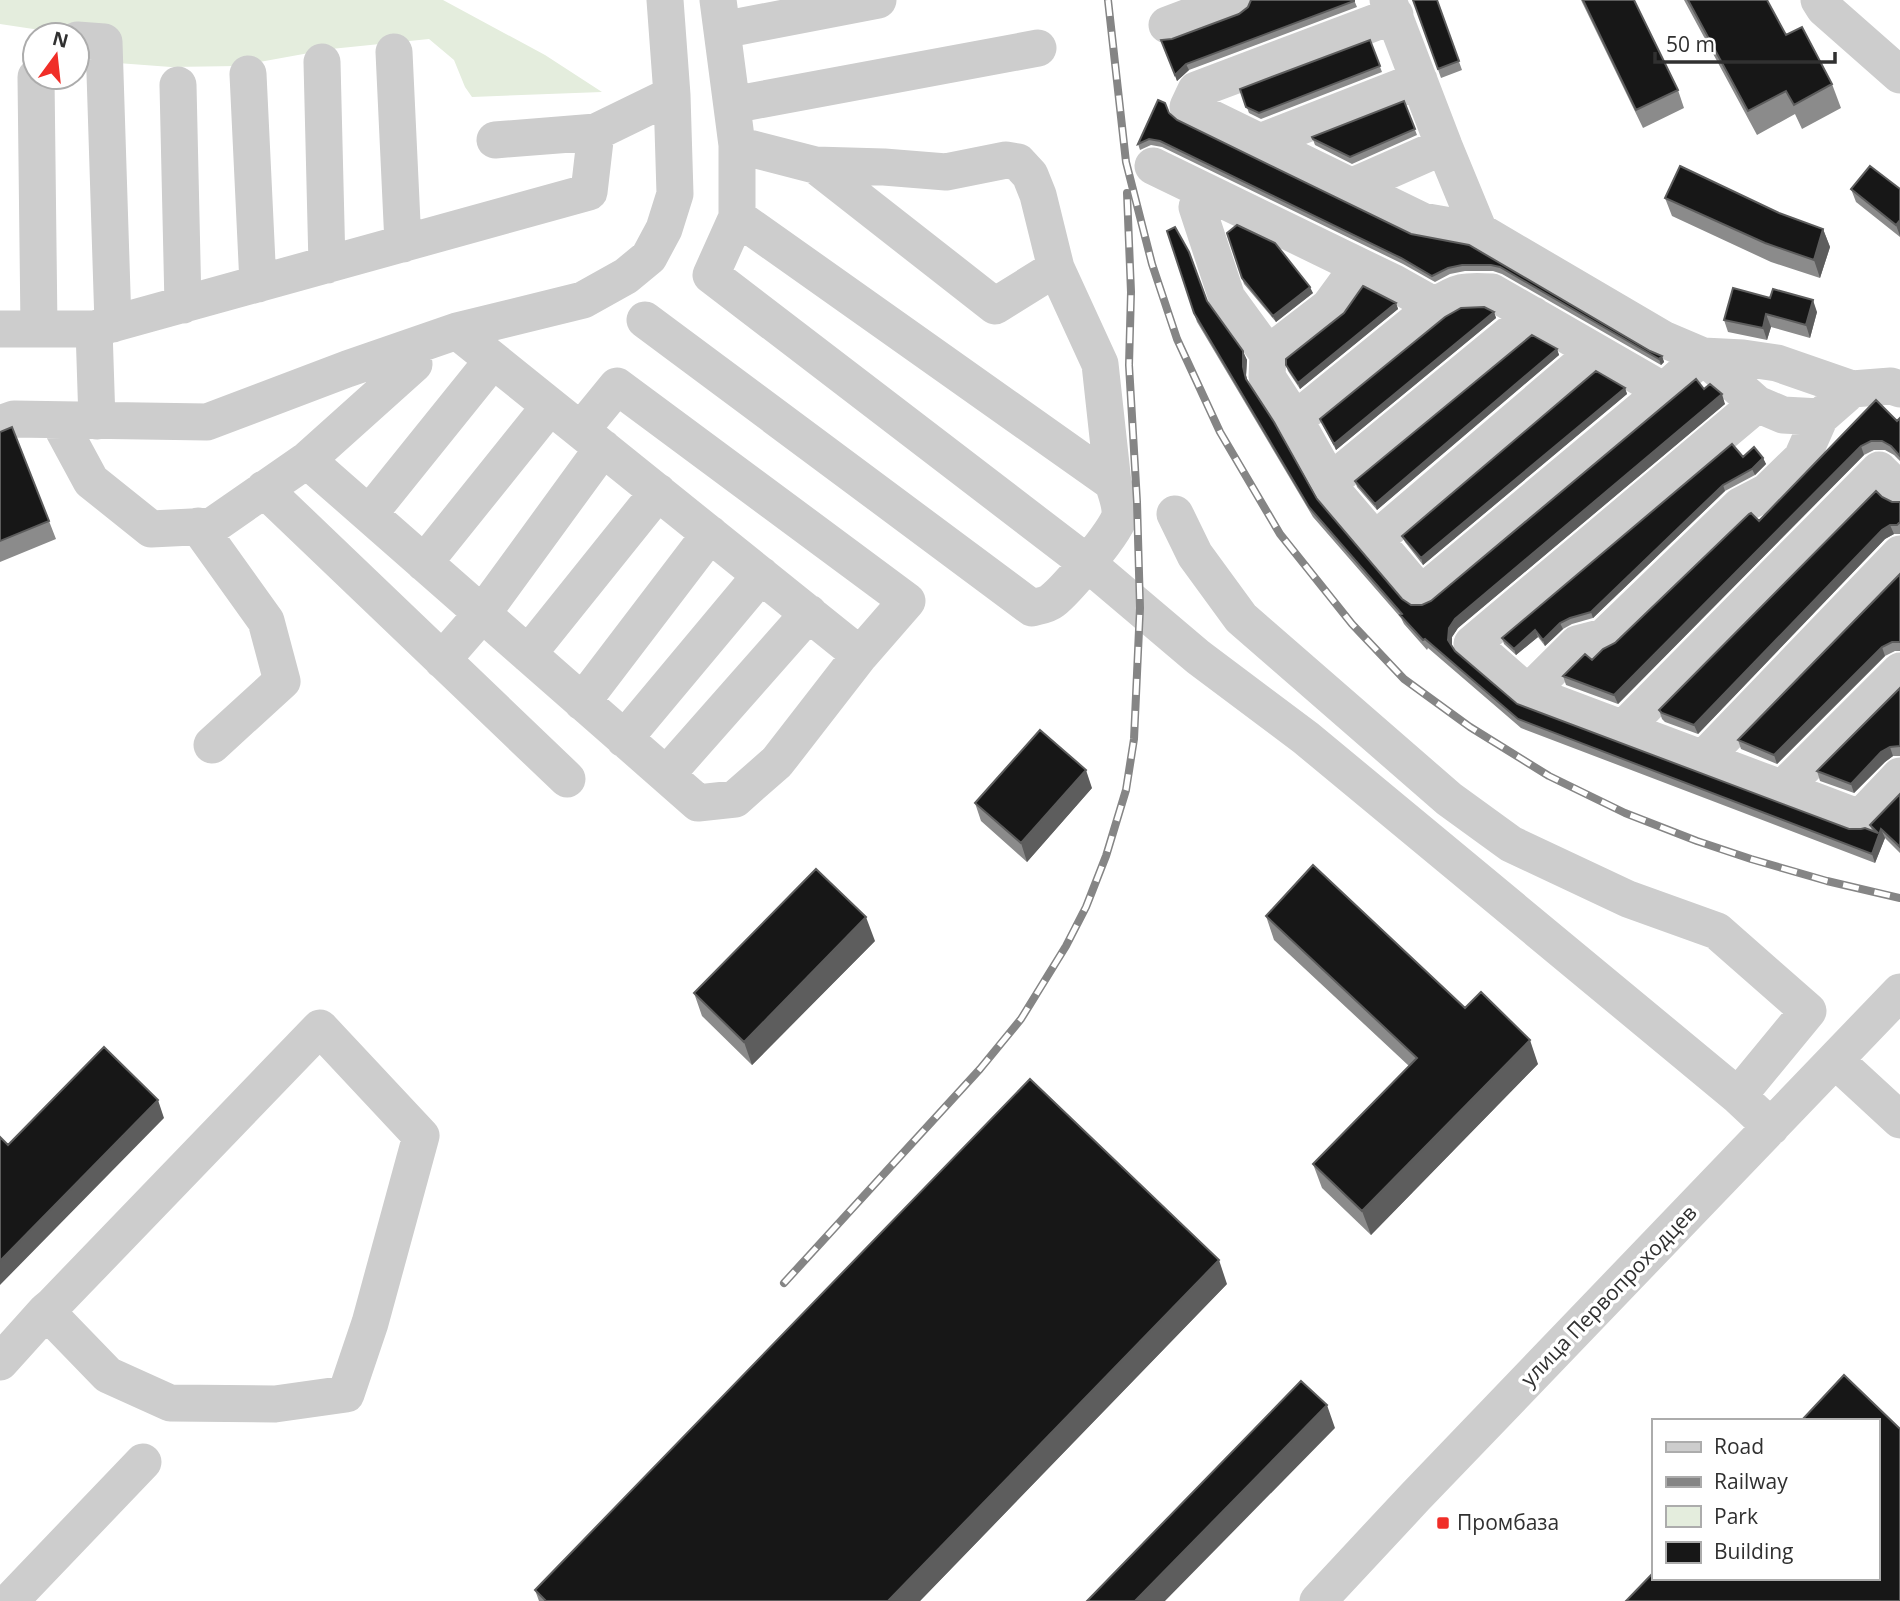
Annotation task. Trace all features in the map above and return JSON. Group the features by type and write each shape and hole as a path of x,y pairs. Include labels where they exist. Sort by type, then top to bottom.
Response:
{"street":[{"path":"5,420 207,422 457,331 583,300 626,276 649,257 664,229 676,194 665,0"},
{"path":"878,0 720,15 737,145 737,217 711,275 1087,563 1198,657 1306,738 1738,1096 1771,1127"},
{"path":"1167,25 1234,0"},
{"path":"1819,0 1824,8 1900,75"},
{"path":"1479,231 1392,7 1196,90 1188,107 1422,221 1479,231 1663,339 1703,356 1757,404 1783,415 1820,417"},
{"path":"91,41 104,42 104,327 97,421"},
{"path":"732,105 1038,48"},
{"path":"394,52 402,244"},
{"path":"322,62 327,265"},
{"path":"248,74 258,284"},
{"path":"1260,142 1419,80"},
{"path":"178,85 183,305"},
{"path":"36,91 39,329"},
{"path":"495,140 596,132 672,95"},
{"path":"0,329 104,327 589,192 596,132"},
{"path":"645,320 1032,608 1051,602 1112,532 1120,516 1112,483 1100,364 1056,268 1038,195 1030,175 1018,162 1006,160 946,172 815,164 737,145"},
{"path":"1351,187 1444,146"},
{"path":"815,164 995,306 1056,268"},
{"path":"1153,166 1435,306"},
{"path":"1205,191 1198,207 1227,298 1268,354 1267,377 1339,498 1421,594 1703,356 1777,363 1852,389 1891,386 1900,388"},
{"path":"737,217 1112,483"},
{"path":"1268,354 1329,307 1359,266"},
{"path":"1295,420 1435,306 1452,295 1468,290 1492,292 1664,391"},
{"path":"1330,482 1534,315"},
{"path":"457,331 860,654"},
{"path":"1375,540 1595,352"},
{"path":"369,514 493,360"},
{"path":"58,420 91,481 151,529 212,526 307,460 414,364"},
{"path":"307,460 425,563 482,614 582,702 698,803 735,799 777,762 860,654 907,601 617,386 592,439 482,614 442,660"},
{"path":"1528,693 1577,644 1604,636 1740,506 1767,492 1801,458 1820,417 1852,389"},
{"path":"1757,404 1472,644 1528,693 1860,818 1900,776"},
{"path":"425,563 550,405"},
{"path":"1623,729 1879,470 1900,491"},
{"path":"264,489 567,779"},
{"path":"528,654 658,492"},
{"path":"1175,514 1195,555 1241,618 1449,799 1511,844 1628,899 1717,932 1808,1011 1738,1096"},
{"path":"198,526 266,621 282,681 212,745"},
{"path":"582,702 710,534"},
{"path":"1703,760 1900,554"},
{"path":"624,738 761,575"},
{"path":"666,775 809,614"},
{"path":"1782,789 1900,671"},
{"name":"улица Первопроходцев","path":"1318,1601 1900,992"},
{"path":"0,1362 46,1311 320,1028 421,1136 370,1323 346,1394 275,1404 170,1403 108,1375 46,1311"},
{"path":"1835,1060 1900,1121"},
{"path":"10,1601 143,1462"}],"green space":[{"path":"0,0 443,0 545,55 602,92 472,97 454,60 429,39 331,49 238,66 171,67 104,62 91,48 91,21 21,21 21,27 0,24"}],"building":[{"path":"1251,0 1354,1 1186,64 1175,75 1161,40 1172,39 1239,14 1248,7"},
{"path":"1413,0 1437,0 1459,61 1438,69"},
{"path":"1583,0 1634,0 1678,90 1636,110"},
{"path":"1688,0 1767,0 1786,35 1802,27 1832,84 1794,105 1786,91 1748,111"},
{"path":"1370,40 1380,66 1259,113 1246,107 1240,89"},
{"path":"1158,100 1165,103 1169,113 1177,120 1411,234 1469,245 1662,356 1659,359 1500,267 1462,265 1432,276 1401,258 1160,141 1149,139 1138,144"},
{"path":"1404,101 1415,129 1350,157 1312,137"},
{"path":"1680,166 1779,213 1823,229 1814,260 1765,243 1665,198"},
{"path":"1870,166 1900,189 1900,220 1896,225 1851,189"},
{"path":"1237,225 1275,243 1310,287 1273,316 1242,278 1227,233"},
{"path":"1175,227 1189,252 1207,301 1243,351 1246,379 1274,422 1317,499 1402,599 1411,605 1422,605 1431,601 1696,379 1704,389 1710,384 1722,394 1455,619 1449,628 1448,640 1455,651 1517,704 1849,829 1865,828 1878,833 1870,825 1900,794 1900,847 1881,829 1872,854 1518,719 1423,640 1309,507 1194,313 1167,231"},
{"path":"1363,286 1396,303 1298,383 1286,365 1286,359 1344,313"},
{"path":"1733,288 1770,298 1773,289 1813,300 1806,325 1766,314 1763,328 1724,320"},
{"path":"1484,307 1494,312 1334,444 1320,419 1445,317 1461,308"},
{"path":"1532,335 1557,349 1375,504 1355,481"},
{"path":"1596,371 1625,388 1421,558 1402,536"},
{"path":"1876,400 1897,421 1900,418 1900,456 1882,441 1871,441 1861,446 1614,695 1563,676 1585,654 1592,660 1603,649 1615,643 1749,514 1759,521"},
{"path":"12,427 49,521 0,541 0,432"},
{"path":"1732,444 1743,457 1754,447 1763,458 1752,469 1723,485 1591,612 1560,623 1543,640 1535,630 1514,649 1502,638"},
{"path":"1876,491 1892,502 1900,502 1900,522 1882,530 1694,725 1662,713 1659,710"},
{"path":"1900,574 1900,642 1892,642 1882,647 1774,755 1738,740"},
{"path":"1900,688 1900,746 1881,752 1851,784 1817,771"},
{"path":"1040,730 1086,770 1021,843 975,803"},
{"path":"1313,865 1465,1008 1481,992 1530,1040 1362,1211 1313,1164 1417,1058 1266,916"},
{"path":"816,869 866,917 744,1042 694,993"},
{"path":"104,1047 158,1100 0,1261 0,1137 8,1145"},
{"path":"1030,1079 1219,1260 888,1601 546,1601 535,1590"},
{"path":"1844,1375 1900,1429 1900,1601 1626,1601 1652,1574 1652,1580 1879,1580 1879,1419 1803,1419"},
{"path":"1301,1381 1327,1405 1135,1601 1087,1601"}],"railway":[{"path":"1108,0 1126,162 1152,264 1177,339 1220,432 1280,534 1352,624 1404,679 1470,727 1549,776 1625,813 1697,841 1827,881 1900,898"},
{"path":"784,1283 980,1069 1021,1019 1066,946 1086,907 1106,856 1126,790 1134,739 1140,608 1129,365 1131,292 1127,193"}],"place":[{"name":"Промбаза","path":"1443,1523"}]}
